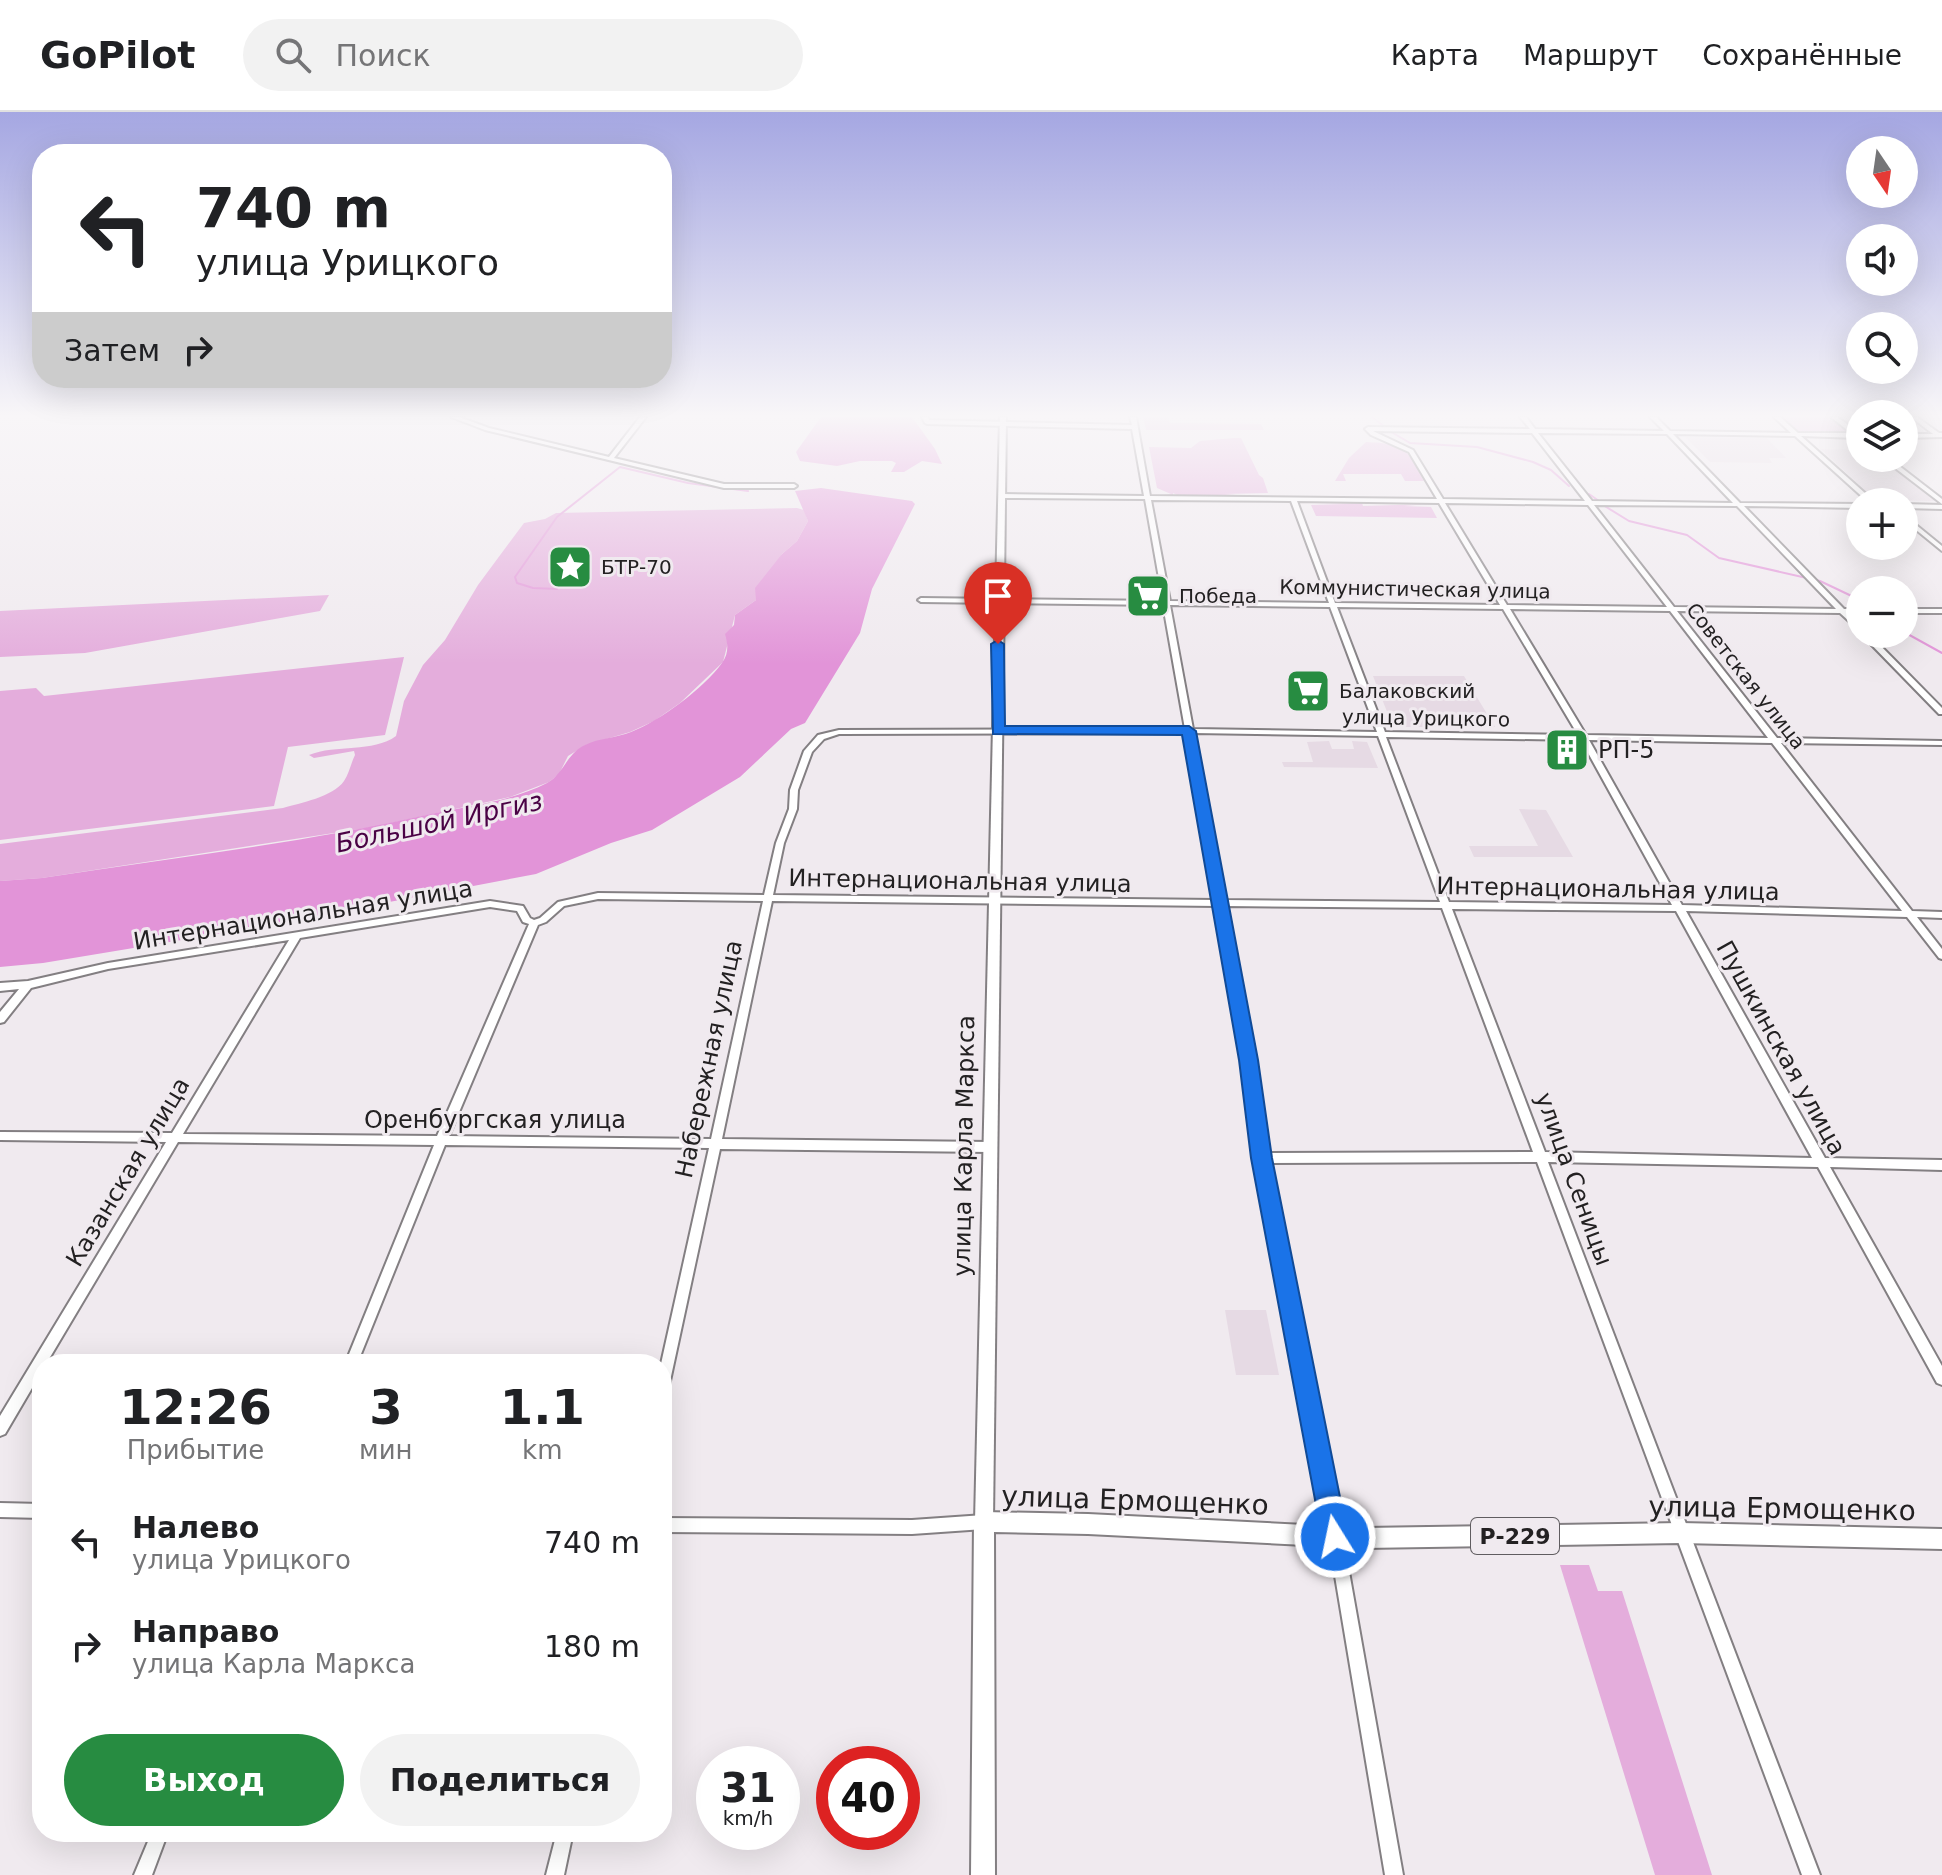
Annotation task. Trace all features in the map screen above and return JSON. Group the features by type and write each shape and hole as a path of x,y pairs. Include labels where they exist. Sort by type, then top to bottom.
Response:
{"highway":[{"name":"улица Ермощенко","path":"984,1522 1088,1524 1335,1537 1681,1533 1942,1539"},
{"name":"улица Карла Маркса","path":"983,1875 984,1522"}],"main road":[{"name":"улица Карла Маркса","path":"984,1522 1002,499"}],"street":[{"path":"1148,499 1249,1060 1261,1158 1335,1537 1394,1875"},
{"name":"улица Сеницы","path":"1293,499 1811,1875"},
{"path":"1306,499 1846,506"},
{"name":"Пушкинская улица","path":"1439,499 1583,736 1942,1379"},
{"name":"Советская улица","path":"1585,499 1942,956"},
{"path":"1731,499 1846,615"},
{"path":"1918,506 1942,505"},
{"path":"1918,529 1942,549"},
{"name":"Коммунистическая улица","path":"921,600 1846,611"},
{"path":"1918,611 1942,611"},
{"path":"1879,648 1942,712"},
{"name":"улица Урицкого","path":"814,740 827,734 856,731 1189,731 1942,743"},
{"name":"Набережная улица","path":"670,1354 780,843 793,809 794,790 814,740"},
{"name":"Интернациональная улица","path":"0,987 28,985 108,966 490,904 520,908 526,920 534,923 543,920 561,904 598,896 1678,908 1942,915"},
{"path":"355,1354 534,923"},
{"name":"Казанская улица","path":"45,1354 295,938"},
{"path":"0,1019 28,985"},
{"name":"Оренбургская улица","path":"0,1136 990,1147"},
{"path":"1261,1158 1543,1157 1942,1165"},
{"name":"Казанская улица","path":"0,1429 32,1375"},
{"path":"0,1510 32,1511"},
{"name":"улица Ермощенко","path":"672,1525 912,1527 984,1522"},
{"path":"143,1875 156,1842"},
{"path":"555,1875 563,1842"}],"shaded area":[{"path":"1362,503 1363,506 1429,504 1404,506 1431,507 1437,518 1316,516 1311,505"},
{"path":"804,510 808,521 797,541 782,554 756,600 735,615 723,662 680,703 654,721 586,745 568,756 559,774 549,782 510,797 373,827 42,878 0,881 0,844 283,808 316,799 339,787 346,778 354,751 314,758 309,755 376,745 396,736 404,701 423,665 445,640 478,585 524,523 545,519 556,513"},
{"path":"329,595 320,611 85,653 0,657 0,611"},
{"path":"404,657 385,735 288,747 274,806 0,840 0,691 36,688 44,696"},
{"path":"1373,676 1464,676 1495,727 1393,727"},
{"path":"1329,741 1332,749 1354,749 1352,741 1367,742 1378,768 1284,767 1282,762 1313,762 1307,742"},
{"path":"1519,809 1546,810 1573,857 1474,857 1469,846 1538,846"},
{"path":"1225,1310 1266,1310 1279,1375 1236,1375"},
{"path":"1560,1565 1589,1565 1598,1591 1622,1591 1712,1875 1655,1875"}],"water":[{"name":"Большой Иргиз","path":"799,499 900,499 915,504 872,589 860,633 805,723 791,729 740,777 652,830 536,874 248,929 43,963 0,967 0,881 42,878 334,833 490,802 547,783 585,745 631,732 655,720 681,703 714,673 726,656 725,634 734,625 735,615 756,600 755,588 782,554 797,541 808,521"}],"waterway":[{"path":"557,589 533,588 517,583 515,577 557,517 579,499"},
{"path":"1603,505 1629,521 1687,535 1719,558 1820,581 1846,593"},
{"path":"1918,640 1942,653"}],"place":[{"name":"БТР-70","path":"570,567"},
{"name":"Победа","path":"1148,596"},
{"name":"Балаковский","path":"1308,691"},
{"name":"РП-5","path":"1567,750"}],"route":[{"path":"998,644 998,731 1189,731 1249,1060 1261,1158 1335,1537"}]}
